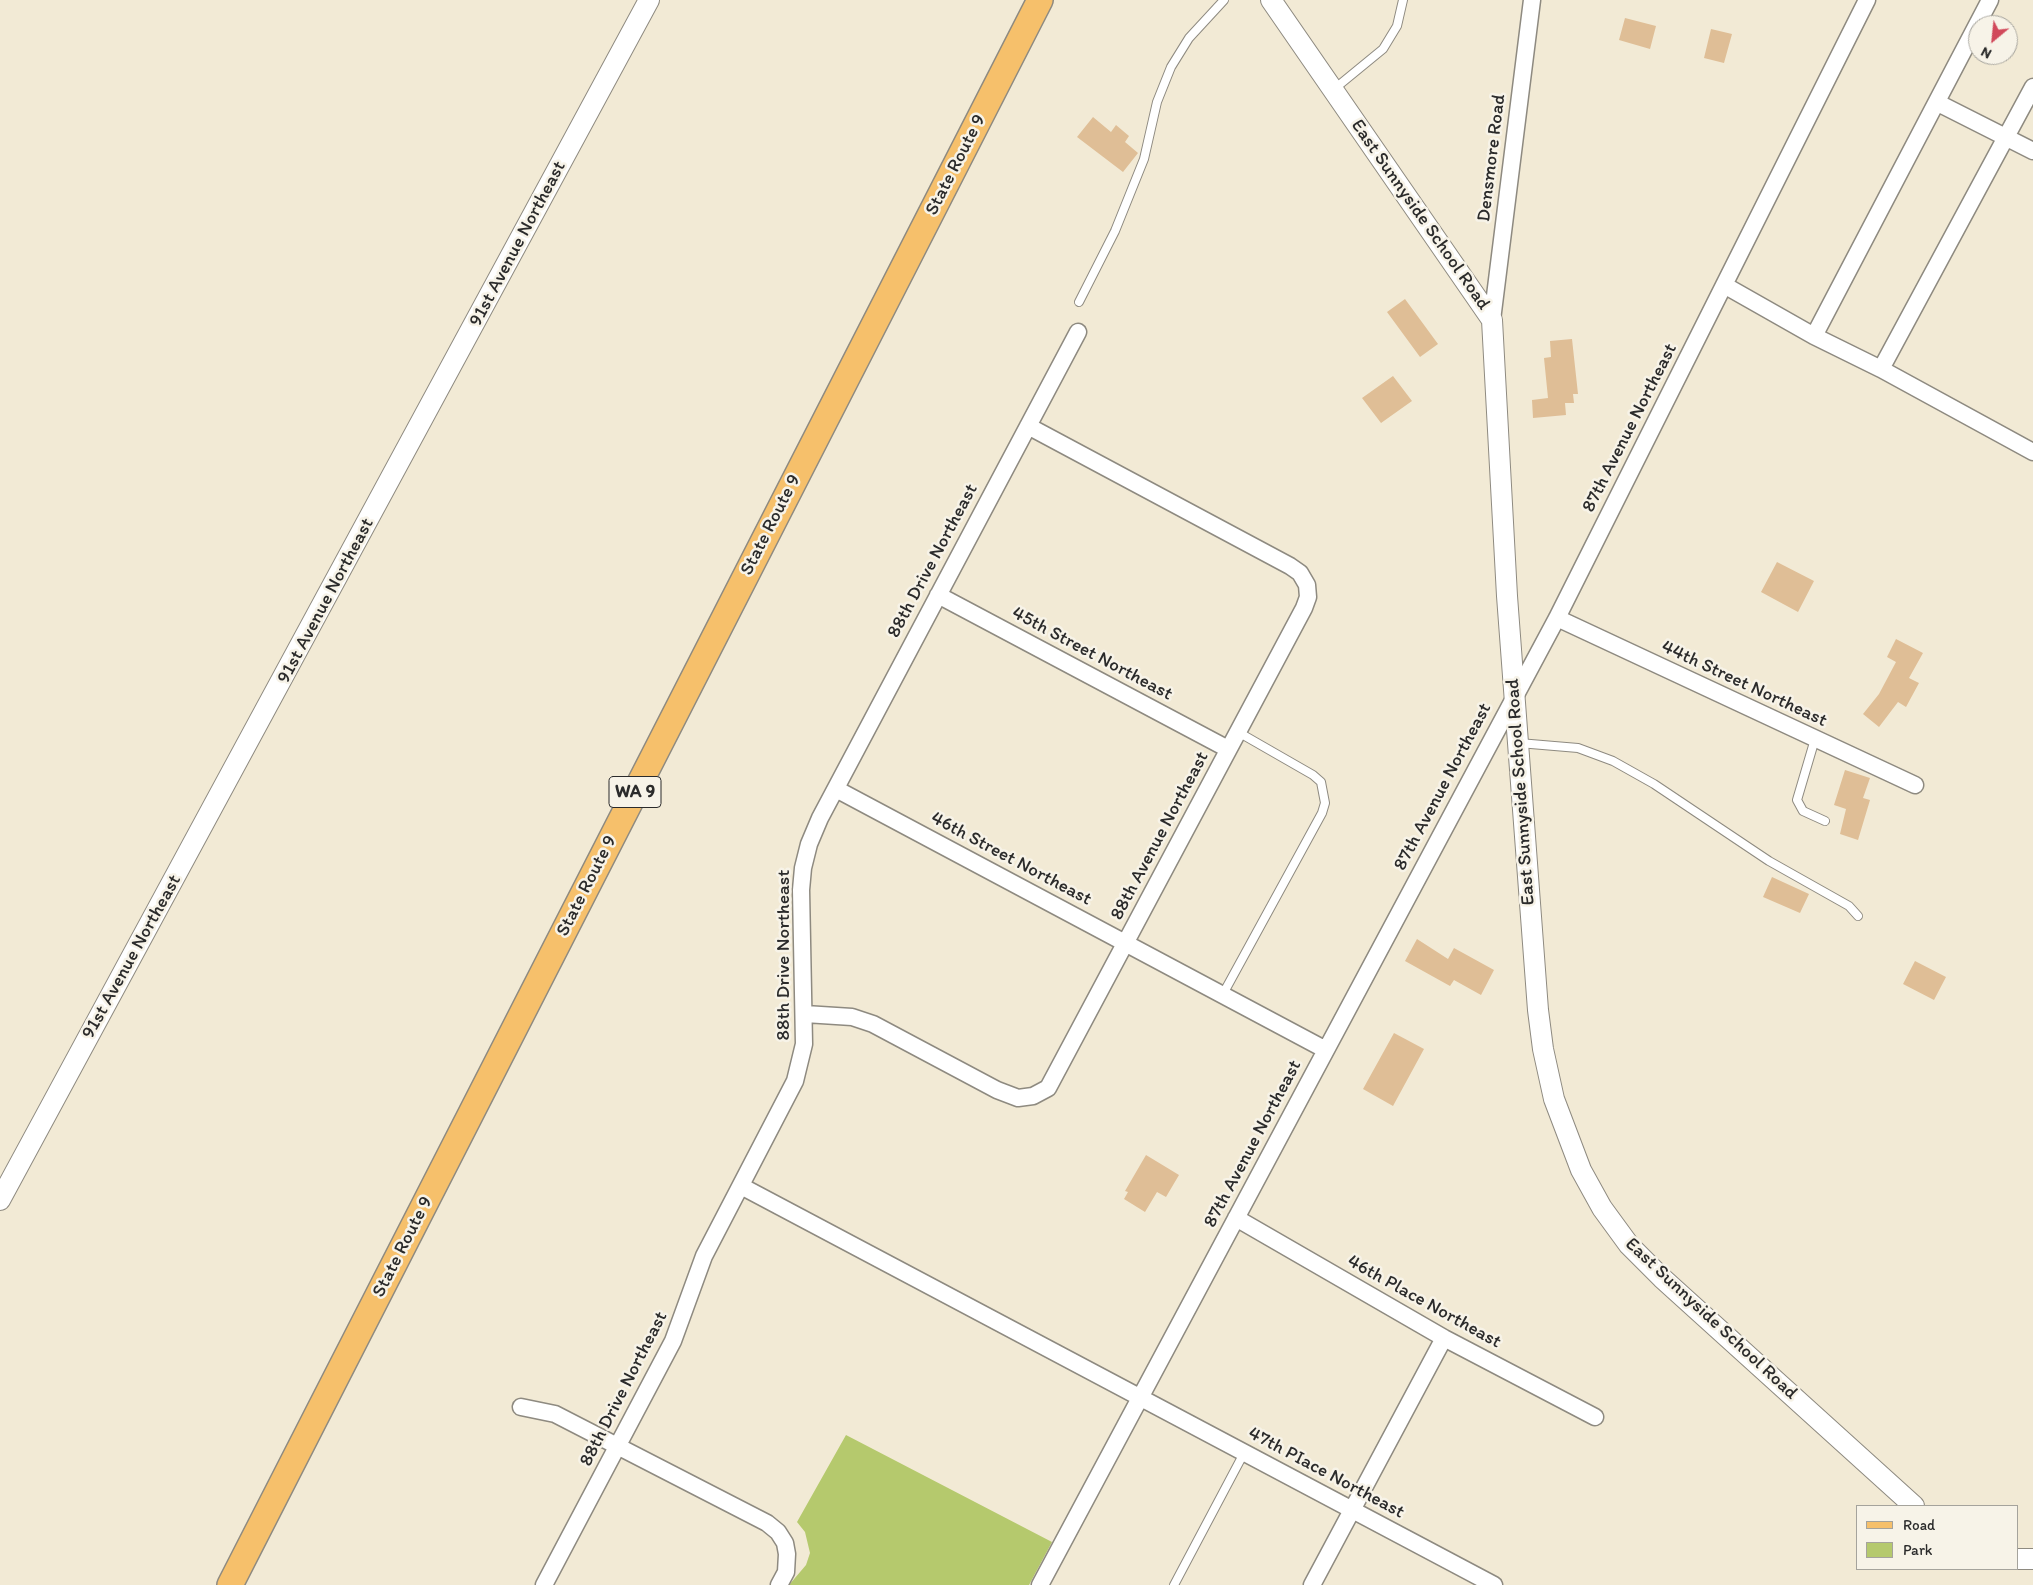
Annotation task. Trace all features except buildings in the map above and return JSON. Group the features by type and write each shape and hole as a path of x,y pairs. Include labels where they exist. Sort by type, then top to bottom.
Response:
{"main road":[{"name":"State Route 9","path":"230,1585 1040,0"}],"street":[{"name":"91st Avenue Northeast","path":"0,1200 649,0"},
{"name":"East Sunnyside School Road","path":"1271,0 1492,320 1517,742 1543,1049 1554,1099 1581,1170 1602,1208 1629,1245 1662,1278 1913,1505"},
{"name":"Densmore Road","path":"1492,320 1532,0"},
{"name":"87th Avenue Northeast","path":"1040,1585 1557,618 1867,0"},
{"path":"1814,336 1938,103 1990,0"},
{"path":"1881,370 2033,86"},
{"path":"1938,103 2033,151"},
{"path":"1724,285 1814,336 2033,452"},
{"name":"88th Drive Northeast","path":"544,1585 674,1341 704,1256 795,1081 804,1044 805,1014 801,890 803,868 809,844 938,595 1078,332"},
{"name":"88th Avenue Northeast","path":"805,1014 852,1018 873,1024 997,1090 1018,1098 1033,1096 1048,1088 1304,608 1308,597 1307,585 1300,573 1290,566 1028,426"},
{"name":"45th Street Northeast","path":"938,595 1228,749"},
{"name":"44th Street Northeast","path":"1557,618 1915,786"},
{"name":"46th Street Northeast","path":"836,790 1326,1050"},
{"name":"47th PIace Northeast","path":"741,1186 1494,1585"},
{"name":"46th Place Northeast","path":"1236,1218 1444,1338 1595,1416"},
{"path":"1312,1585 1444,1338"},
{"path":"521,1407 555,1414 767,1523 778,1532 785,1543 787,1554 786,1572 779,1585"},
{"path":"2018,1559 2033,1560"}],"lane":[{"path":"1079,302 1115,231 1144,159 1156,102 1171,67 1189,38 1224,0"},
{"path":"1333,90 1383,48 1397,26 1402,0"},
{"path":"1223,994 1322,813 1325,803 1321,782 1313,775 1237,731"},
{"path":"1815,739 1797,800 1803,810 1826,821"},
{"path":"1517,742 1578,748 1613,761 1654,784 1769,861 1842,901 1858,916"},
{"path":"1174,1585 1244,1453"}],"green space":[{"path":"846,1435 1052,1542 1029,1585 789,1585 806,1565 810,1553 805,1532 797,1522"}]}
